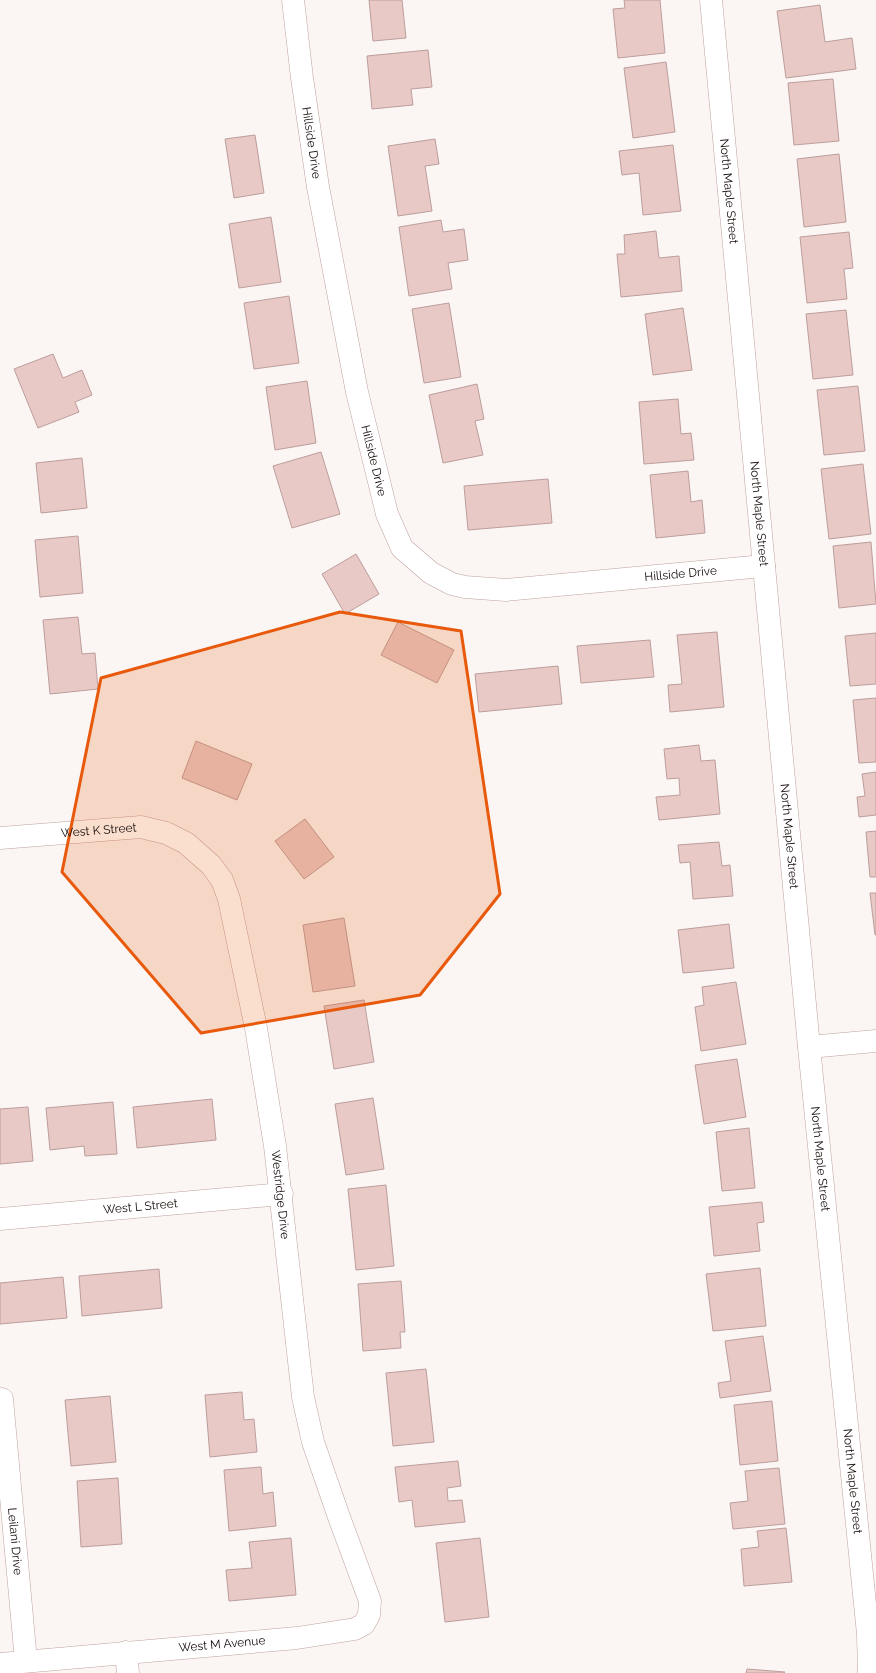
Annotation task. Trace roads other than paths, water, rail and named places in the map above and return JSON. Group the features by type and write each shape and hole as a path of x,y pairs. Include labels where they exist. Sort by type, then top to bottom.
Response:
{"street":[{"name":"Hillside Drive","path":"293,0 302,78 318,187 357,392 387,514 402,548 432,574 452,584 484,590 506,590 764,566"},
{"name":"North Maple Street","path":"711,0 809,1047 866,1618 869,1673"},
{"name":"West K Street","path":"0,838 141,827 166,833 186,842 193,847"},
{"name":"Westridge Drive","path":"193,847 211,865 222,880 230,899 256,1028 282,1194 303,1397 314,1442 351,1550"},
{"path":"809,1047 876,1040"},
{"name":"West L Street","path":"0,1219 282,1194"},
{"name":"Leilani Drive","path":"2,1399 35,1665"},
{"name":"West M Avenue","path":"0,1664 35,1665 127,1662 355,1630 364,1624 369,1615 370,1601 351,1550"}]}
